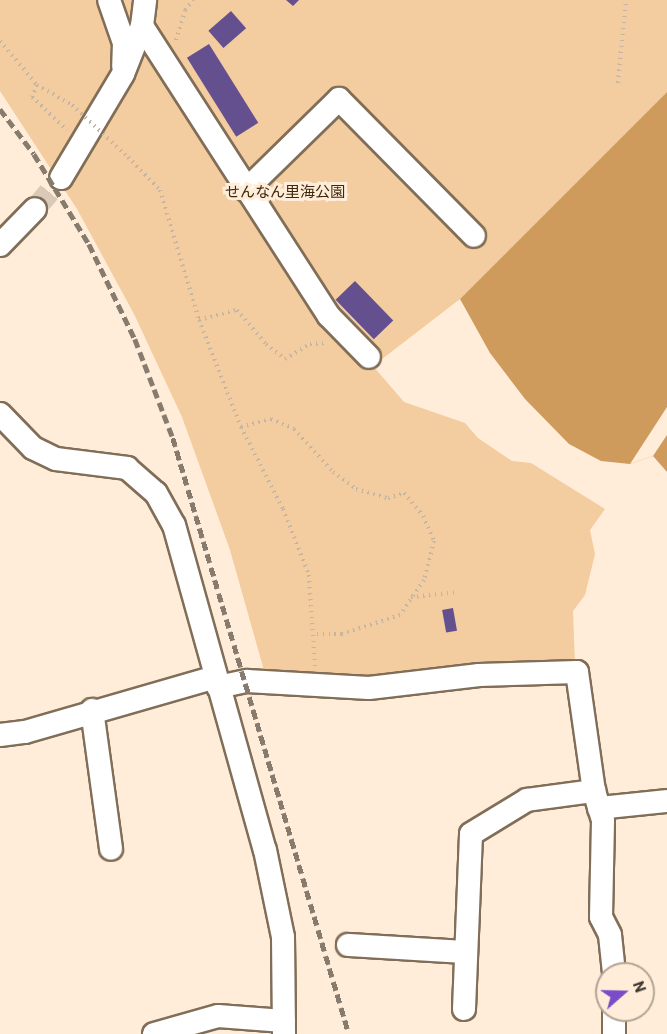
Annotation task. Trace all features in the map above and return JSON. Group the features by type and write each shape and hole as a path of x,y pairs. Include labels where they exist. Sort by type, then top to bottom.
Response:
{"street":[{"path":"61,178 123,74 142,27 145,0"},
{"path":"110,1 124,43 123,74"},
{"path":"142,27 328,316 369,357"},
{"path":"246,190 339,99 474,236"},
{"path":"0,245 35,209"},
{"path":"0,414 33,448 56,459 127,468 156,493 174,525 216,682 265,850 283,937 284,1027 218,1016 154,1034"},
{"path":"0,735 25,732 92,710 216,682 409,686 479,675 577,672 597,800 603,821 601,917 610,935 613,962"},
{"path":"92,710 111,849"},
{"path":"464,1009 471,834 527,800 667,801"},
{"path":"348,945 466,952"}],"path":[{"path":"175,43 185,10 193,0"},
{"path":"618,83 626,0"},
{"path":"0,41 37,85 72,105 160,190 199,320 241,427 283,509 309,575 315,685"},
{"path":"37,85 32,97 74,136"},
{"path":"199,320 237,310 266,344 285,359 310,344 348,336"},
{"path":"241,427 271,419 294,429 333,472 356,489 388,498 404,493 423,516 434,541 424,579 400,615 377,625 342,634 314,634"},
{"path":"410,597 458,592"}],"green space":[{"name":"せんなん里海公園","path":"0,0 667,0 667,92 460,299 373,366 404,402 465,423 478,438 512,461 531,463 605,509 590,530 595,554 585,595 573,611 575,665 388,680 265,674 230,550 182,417 134,314 77,209 0,91"}],"shaded area":[{"path":"667,92 667,472 653,456 630,464 601,461 569,444 525,399 490,353 460,299"}],"pier":[{"path":"667,407 667,435 653,456 630,464"}],"building":[{"path":"286,0 299,0 293,6"},
{"path":"231,11 246,28 223,48 208,31"},
{"path":"209,44 258,123 236,137 187,58"},
{"path":"355,281 393,321 374,339 336,300"},
{"path":"453,608 457,631 446,633 442,610"}],"tunnel":[{"path":"35,209 61,178"}],"railway":[{"path":"0,109 34,154 89,244 135,339 173,438 349,1034"}]}
